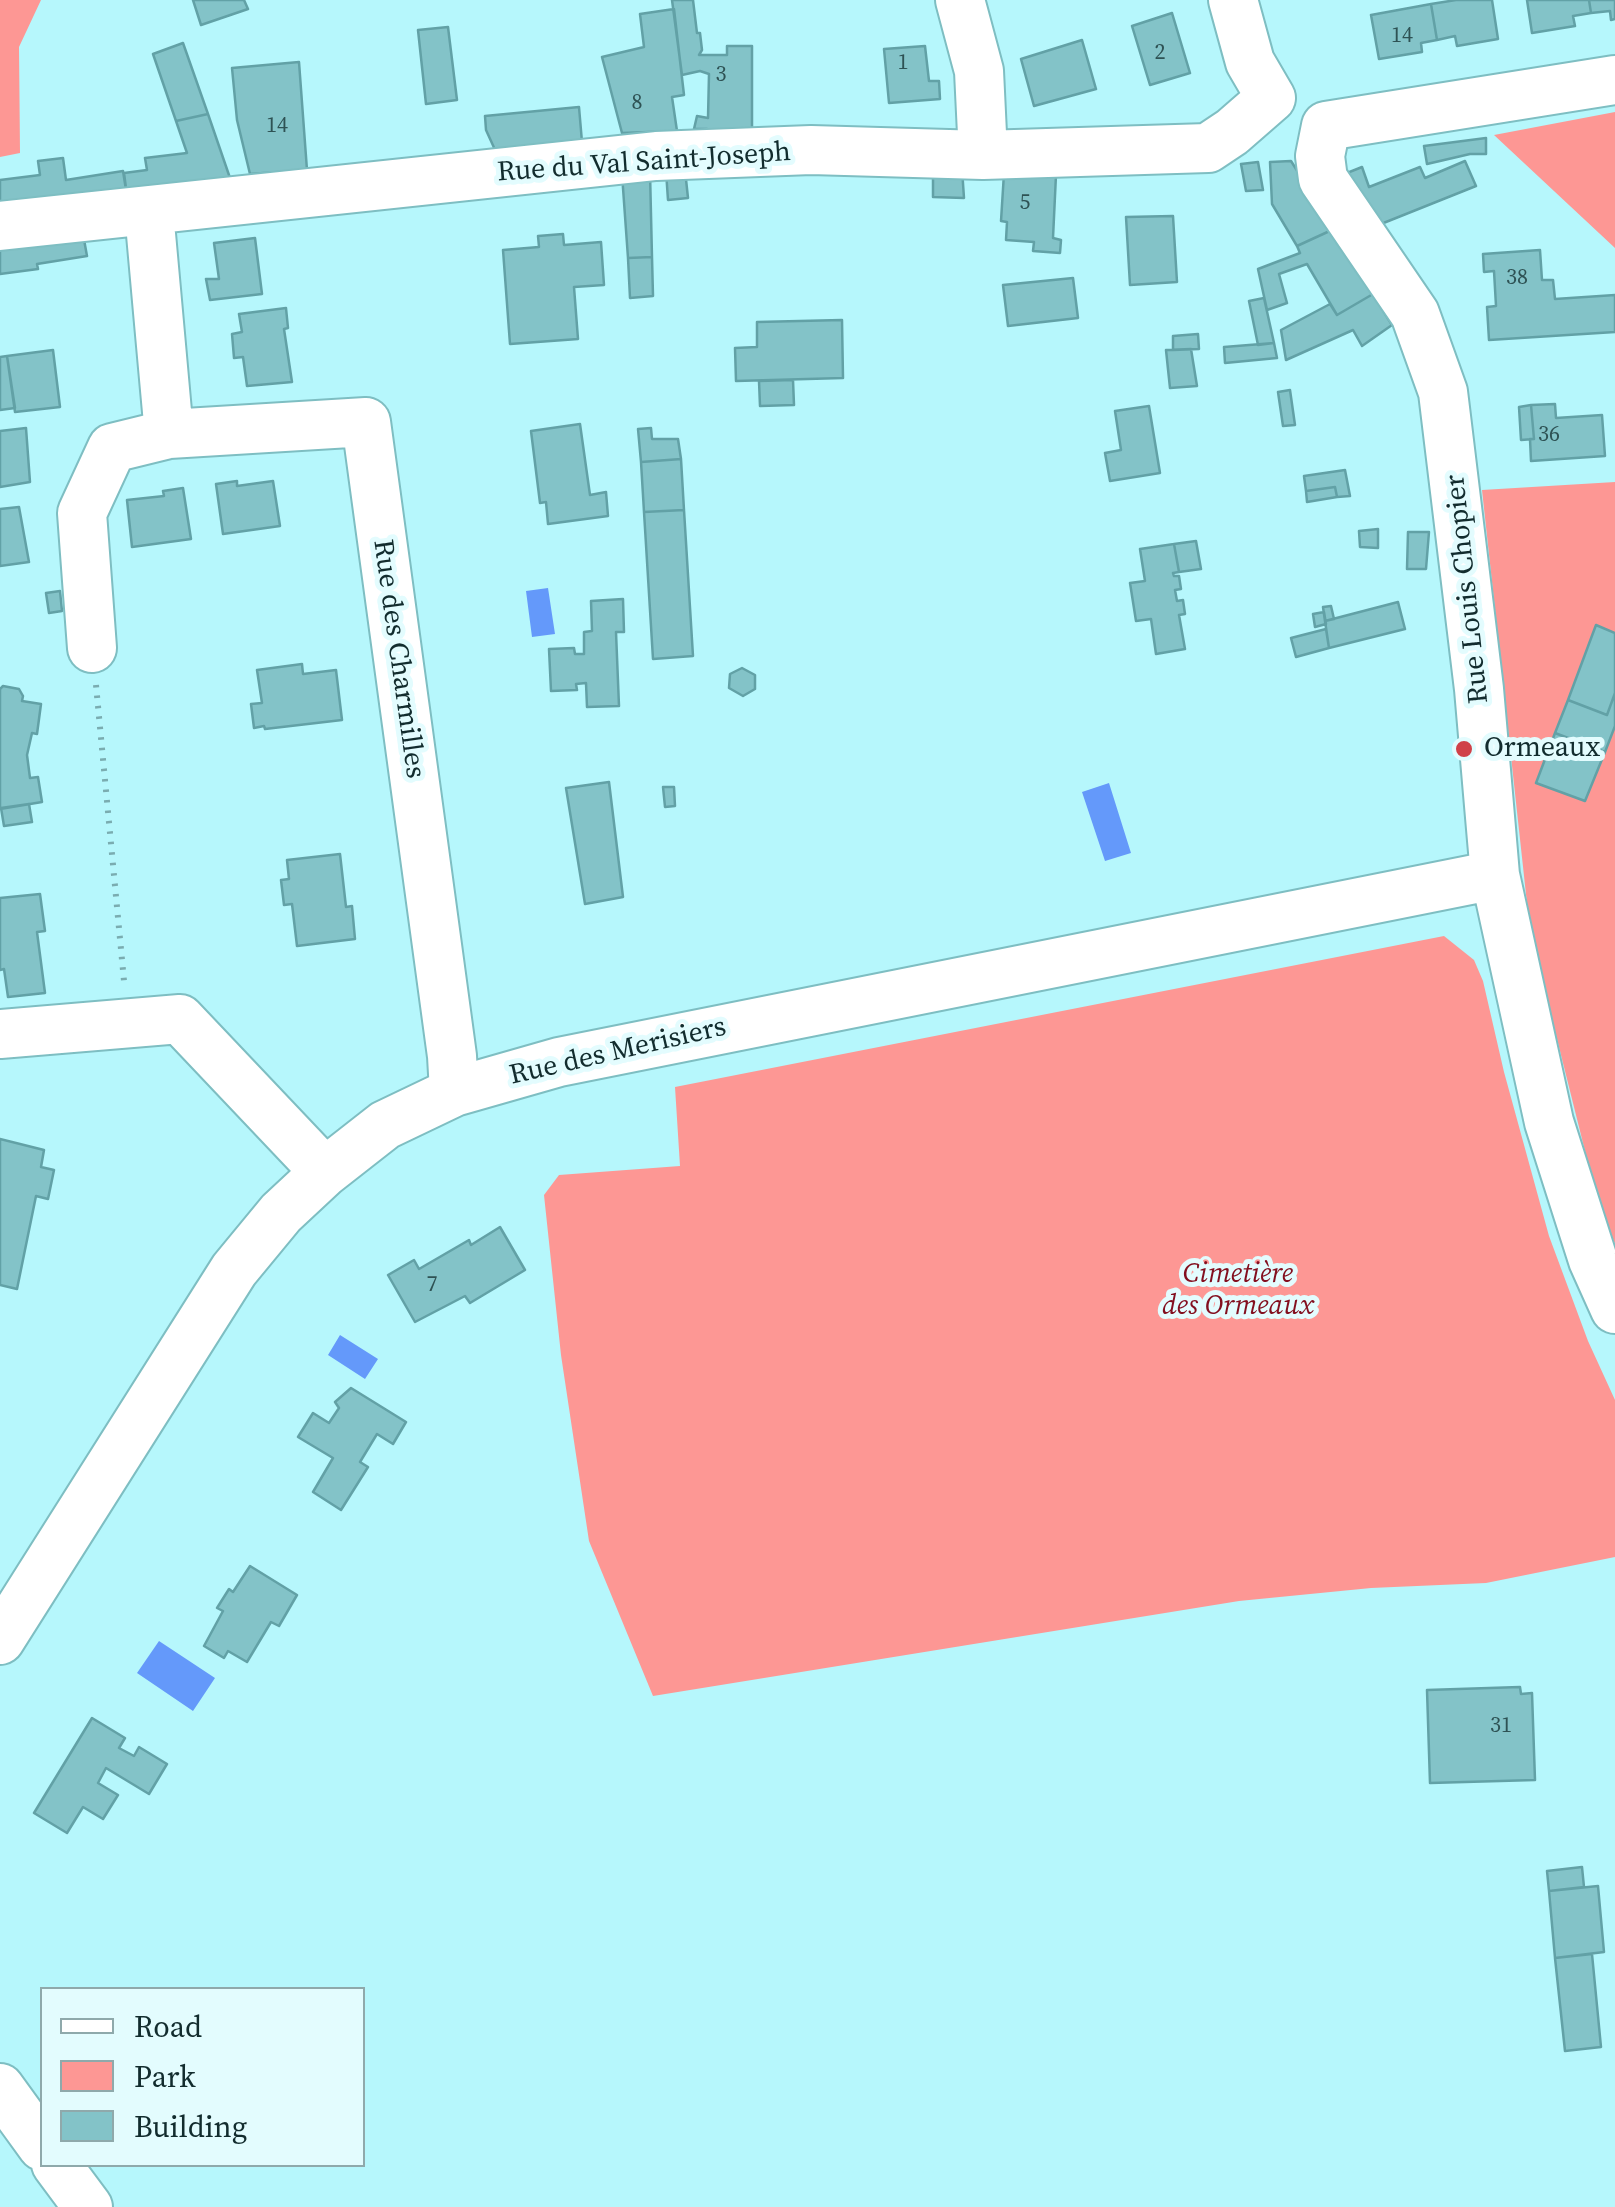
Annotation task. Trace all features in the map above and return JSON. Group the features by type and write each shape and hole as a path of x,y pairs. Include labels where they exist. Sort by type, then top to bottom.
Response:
{"street":[{"path":"960,0 978,71 982,156"},
{"path":"1233,0 1250,62 1270,98 1326,126 1615,80"},
{"name":"Rue du Val Saint-Joseph","path":"0,226 656,156 811,150 982,156 1208,148 1270,98"},
{"name":"Rue Louis Chopier","path":"1326,126 1320,156 1323,179 1415,314 1444,392 1477,670 1494,875 1549,1122 1593,1260 1615,1309"},
{"path":"92,648 82,513 112,448 169,434 148,212"},
{"name":"Rue des Charmilles","path":"169,434 366,422 454,1092"},
{"name":"Rue des Merisiers","path":"0,1640 234,1270 282,1213 325,1172 385,1125 454,1092 559,1062 1494,875"},
{"path":"0,1034 180,1019 325,1172"},
{"path":"0,2088 40,2143"},
{"path":"58,2167 88,2207"}],"path":[{"path":"92,648 128,1022"}],"green space":[{"path":"0,0 41,0 19,47 20,153 0,157"},
{"path":"1615,112 1615,248 1494,135"},
{"path":"1615,482 1615,1244 1595,1191 1530,931 1482,490"},
{"name":"Cimetière des Ormeaux","path":"1444,936 1474,960 1483,981 1549,1236 1588,1341 1615,1400 1615,1557 1486,1583 1371,1588 1239,1601 653,1696 589,1541 561,1355 544,1195 559,1175 680,1166 675,1087"}],"water":[{"path":"548,588 555,634 532,637 526,591"},
{"path":"1109,783 1131,853 1105,861 1082,792"},
{"path":"340,1335 378,1359 365,1379 328,1355"},
{"path":"159,1641 215,1678 193,1711 137,1673"}],"building":[{"path":"193,0 244,0 248,9 201,25"},
{"path":"672,0 693,0 702,50 699,55 727,55 727,46 752,46 752,132 694,129 697,116 708,118 709,74 700,71 682,75"},
{"path":"1492,0 1498,39 1457,46 1455,36 1437,40 1431,4"},
{"path":"1527,0 1589,0 1591,13 1573,16 1575,26 1532,33"},
{"path":"1589,0 1615,0 1615,19 1611,20 1610,11 1591,13"},
{"path":"1431,4 1437,40 1421,43 1422,52 1379,59 1371,15"},
{"path":"674,9 684,95 672,97 677,131 622,133 602,57 644,47 640,14"},
{"path":"1172,13 1190,73 1150,85 1132,26"},
{"path":"448,27 457,100 426,104 418,30"},
{"path":"1082,40 1096,89 1034,106 1021,59"},
{"path":"183,43 208,114 176,121 153,54"},
{"path":"925,46 929,81 939,81 940,99 889,103 884,49"},
{"path":"299,62 307,170 250,174 237,120 232,68"},
{"path":"579,107 582,142 496,152 486,130 485,116"},
{"path":"208,114 230,178 228,183 127,196 124,173 147,170 145,158 187,153 176,121"},
{"path":"1486,138 1486,154 1427,164 1424,146"},
{"path":"63,158 66,180 123,171 127,196 0,213 0,180 40,175 38,161"},
{"path":"1291,161 1334,229 1297,246 1272,204 1270,162"},
{"path":"1465,161 1476,186 1371,228 1342,175 1362,167 1369,187 1420,167 1425,178"},
{"path":"1258,162 1263,190 1246,191 1241,164"},
{"path":"933,167 962,169 964,198 933,197"},
{"path":"685,170 688,198 668,200 666,171"},
{"path":"650,172 652,257 628,258 622,174"},
{"path":"1004,173 1056,175 1053,238 1061,240 1060,253 1033,251 1034,242 1006,240 1007,222 1001,221"},
{"path":"1173,216 1177,282 1130,285 1126,217"},
{"path":"1334,229 1373,294 1337,315 1307,264 1279,274 1287,303 1267,310 1258,269 1300,253 1297,246"},
{"path":"83,234 87,256 0,274 0,244"},
{"path":"563,234 564,245 601,242 604,285 574,287 578,339 510,344 503,250 539,247 538,236"},
{"path":"255,238 262,294 210,300 206,279 219,279 214,243"},
{"path":"1540,250 1542,280 1553,280 1555,299 1615,295 1615,332 1489,340 1487,307 1496,306 1494,271 1484,272 1483,254"},
{"path":"652,257 653,296 630,298 628,258"},
{"path":"1073,278 1078,318 1008,326 1003,285"},
{"path":"1373,294 1392,325 1362,346 1353,330 1286,360 1281,330 1330,304 1337,315"},
{"path":"1264,298 1274,343 1258,345 1249,301"},
{"path":"286,308 288,328 284,329 292,382 247,386 243,357 234,358 232,334 242,332 239,314"},
{"path":"842,320 843,378 736,381 735,348 757,347 757,322"},
{"path":"1198,334 1199,349 1173,350 1173,336"},
{"path":"1274,343 1277,358 1225,363 1224,347"},
{"path":"1191,349 1197,386 1170,388 1166,350"},
{"path":"53,350 60,407 15,412 7,356"},
{"path":"7,356 15,408 0,410 0,357"},
{"path":"793,380 794,405 760,406 759,381"},
{"path":"1290,390 1295,425 1283,426 1278,392"},
{"path":"1555,404 1556,418 1602,415 1605,456 1531,461 1531,405"},
{"path":"1531,405 1534,439 1521,440 1519,407"},
{"path":"1149,406 1160,473 1110,481 1105,453 1121,450 1115,411"},
{"path":"580,424 590,495 606,492 608,516 548,524 546,502 540,503 531,431"},
{"path":"26,428 30,482 0,487 0,431"},
{"path":"651,428 652,439 678,439 681,459 641,462 638,429"},
{"path":"681,459 684,510 644,512 641,462"},
{"path":"1345,470 1350,496 1337,497 1335,487 1306,491 1304,476"},
{"path":"237,481 237,486 273,481 280,526 223,534 216,484"},
{"path":"1335,487 1337,497 1307,502 1306,491"},
{"path":"183,488 191,539 132,547 127,500 164,496 163,491"},
{"path":"19,507 29,562 0,566 0,509"},
{"path":"684,510 693,656 653,659 644,512"},
{"path":"1378,529 1378,548 1360,547 1359,531"},
{"path":"1408,532 1429,532 1426,569 1407,569"},
{"path":"1196,541 1201,569 1179,572 1174,544"},
{"path":"1174,544 1179,572 1173,573 1179,576 1181,589 1175,590 1177,601 1183,600 1185,614 1179,615 1185,649 1156,654 1151,619 1136,621 1130,583 1145,581 1140,549"},
{"path":"60,591 62,611 49,613 46,593"},
{"path":"623,599 624,632 616,632 619,706 587,707 586,683 576,684 577,690 551,691 549,649 574,648 575,654 584,654 584,632 592,631 591,601"},
{"path":"1398,602 1405,629 1329,648 1325,621"},
{"path":"1331,606 1334,619 1325,621 1323,607"},
{"path":"1324,612 1326,624 1315,627 1313,614"},
{"path":"1596,625 1615,633 1615,693 1607,715 1568,700"},
{"path":"1326,629 1329,648 1296,657 1291,638"},
{"path":"302,664 303,674 336,670 342,720 254,728 251,704 262,703 257,670"},
{"path":"742,668 755,675 755,689 743,696 729,688 730,674"},
{"path":"0,689 19,689 22,701 41,704 37,734 32,733 27,755 30,778 38,777 42,802 0,809"},
{"path":"1615,693 1615,726 1605,752 1555,733 1568,700 1607,715"},
{"path":"1555,733 1605,752 1585,801 1536,783"},
{"path":"609,782 623,897 585,904 566,788"},
{"path":"663,787 674,787 675,806 665,807"},
{"path":"29,804 32,822 4,826 1,808"},
{"path":"340,854 346,907 352,906 355,939 297,946 292,904 284,905 281,880 289,879 287,860"},
{"path":"40,894 45,931 37,932 45,993 8,997 4,969 0,970 0,898"},
{"path":"0,1139 44,1150 41,1167 54,1170 48,1199 36,1196 17,1289 0,1285"},
{"path":"500,1227 525,1270 470,1303 465,1296 415,1322 388,1275 414,1260 419,1269"},
{"path":"351,1388 406,1422 393,1444 377,1434 360,1462 368,1467 341,1510 313,1492 333,1458 298,1437 313,1413 329,1423 339,1408 335,1402"},
{"path":"250,1566 297,1595 279,1626 271,1622 247,1662 228,1651 224,1658 204,1646 223,1611 217,1608"},
{"path":"1520,1687 1521,1694 1532,1693 1535,1780 1430,1783 1427,1690"},
{"path":"92,1718 125,1738 119,1748 134,1756 139,1747 167,1764 149,1794 106,1768 98,1783 118,1795 103,1819 83,1807 67,1833 34,1813"},
{"path":"1582,1867 1584,1887 1549,1891 1547,1871"},
{"path":"1598,1886 1604,1952 1555,1958 1549,1891"},
{"path":"1592,1954 1601,2047 1565,2051 1555,1958"}],"place":[{"name":"Ormeaux","path":"1464,749"}]}
